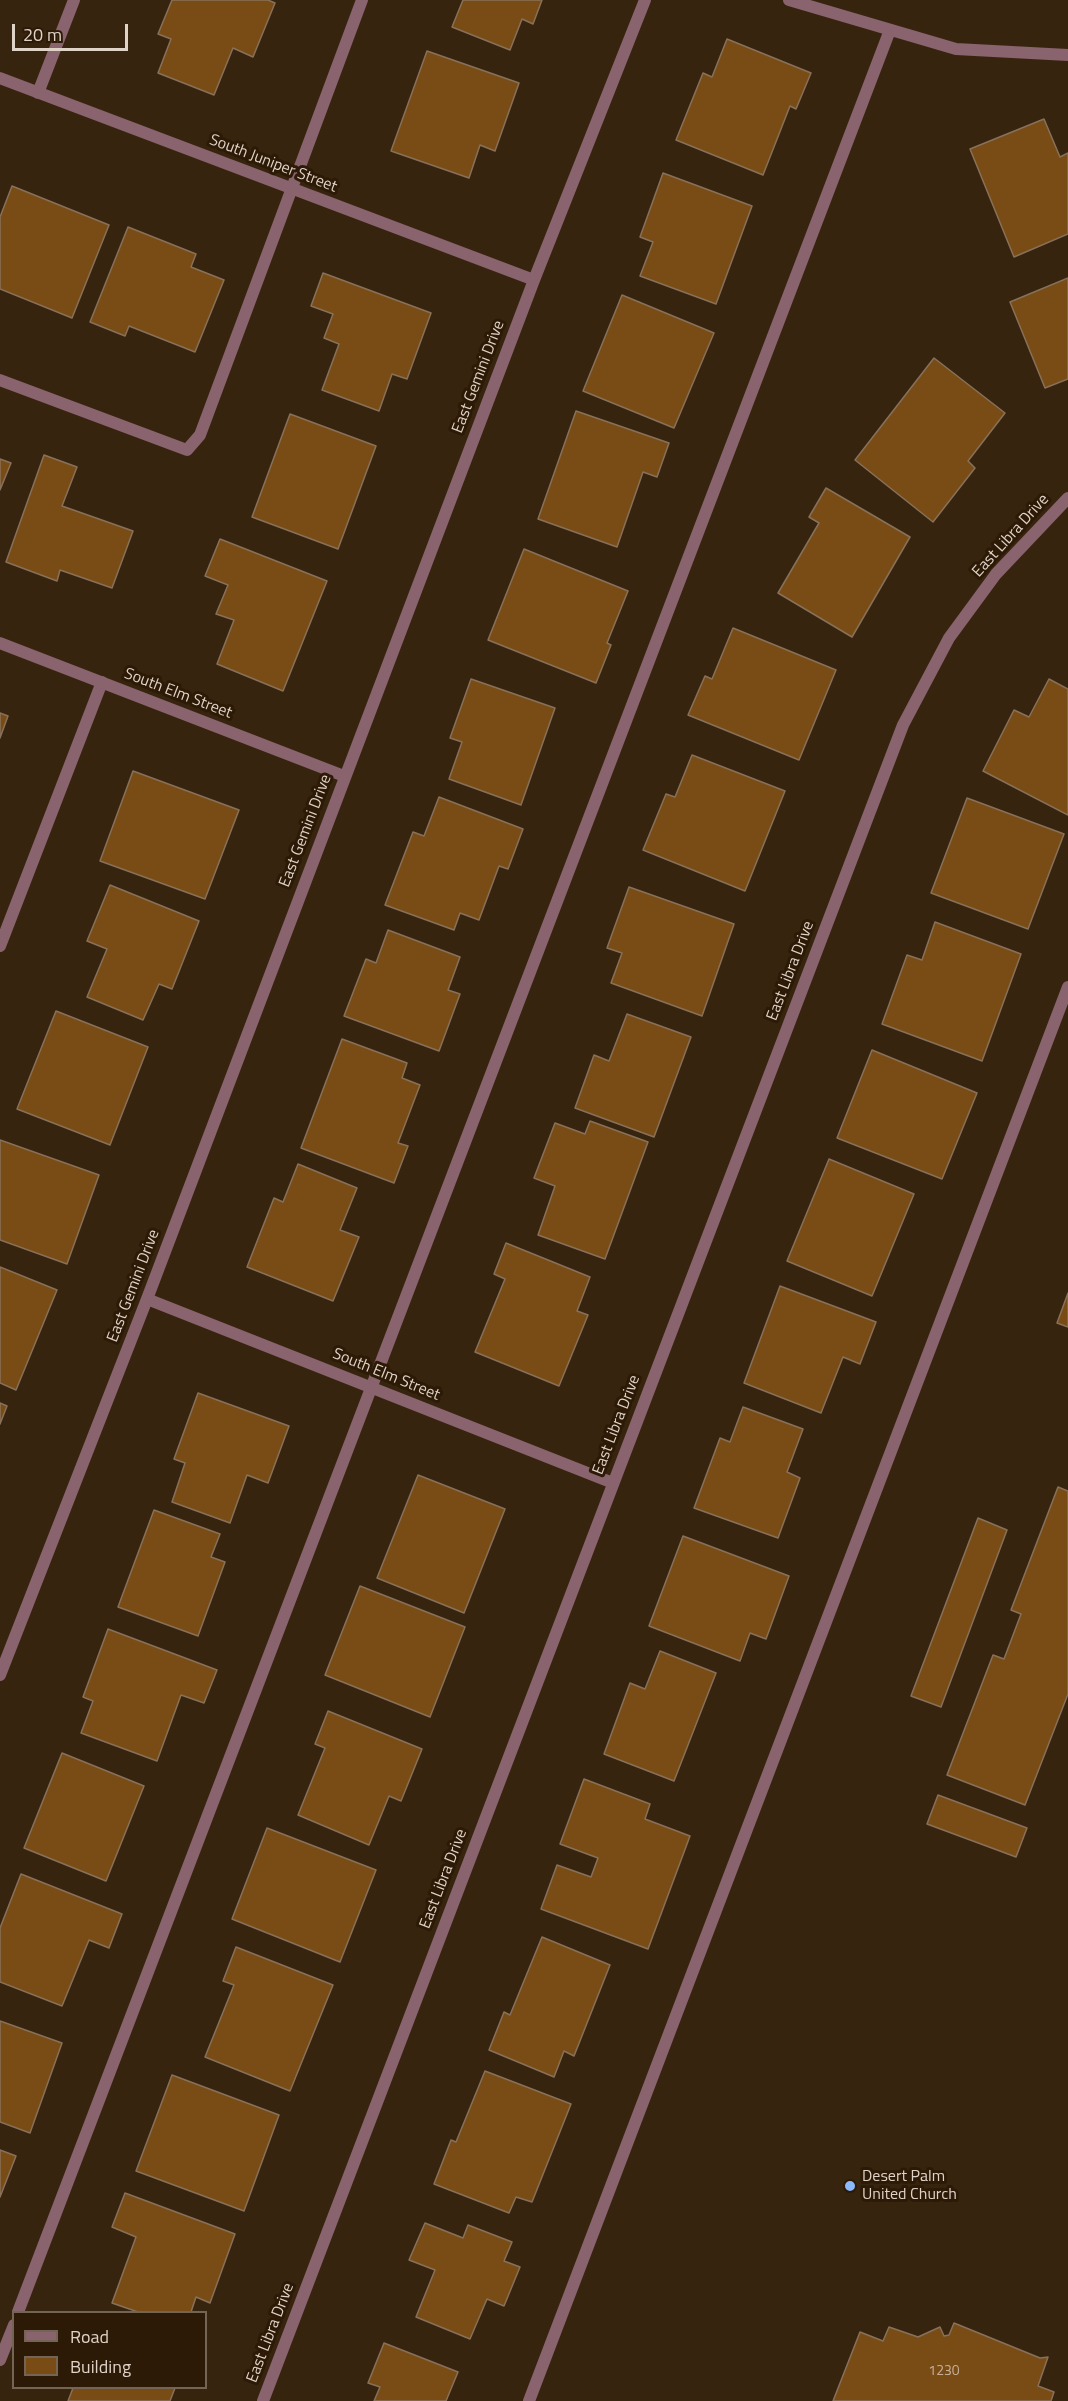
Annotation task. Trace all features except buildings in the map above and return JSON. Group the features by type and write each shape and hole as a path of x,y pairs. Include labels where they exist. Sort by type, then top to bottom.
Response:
{"street":[{"path":"38,93 74,0"},
{"path":"0,380 187,450 200,435 362,0"},
{"name":"East Gemini Drive","path":"0,1675 147,1299 534,280 645,0"},
{"path":"789,0 957,49 1068,55"},
{"path":"19,2311 890,30"},
{"name":"South Juniper Street","path":"0,78 534,280"},
{"name":"East Libra Drive","path":"263,2401 903,725 949,638 996,574 1068,498"},
{"name":"South Elm Street","path":"0,643 344,776"},
{"path":"0,946 102,682"},
{"path":"529,2401 1068,987"},
{"name":"South Elm Street","path":"147,1299 612,1483"},
{"path":"0,2360 12,2330"}],"place":[{"name":"Desert Palm United Church","path":"850,2186"}]}
